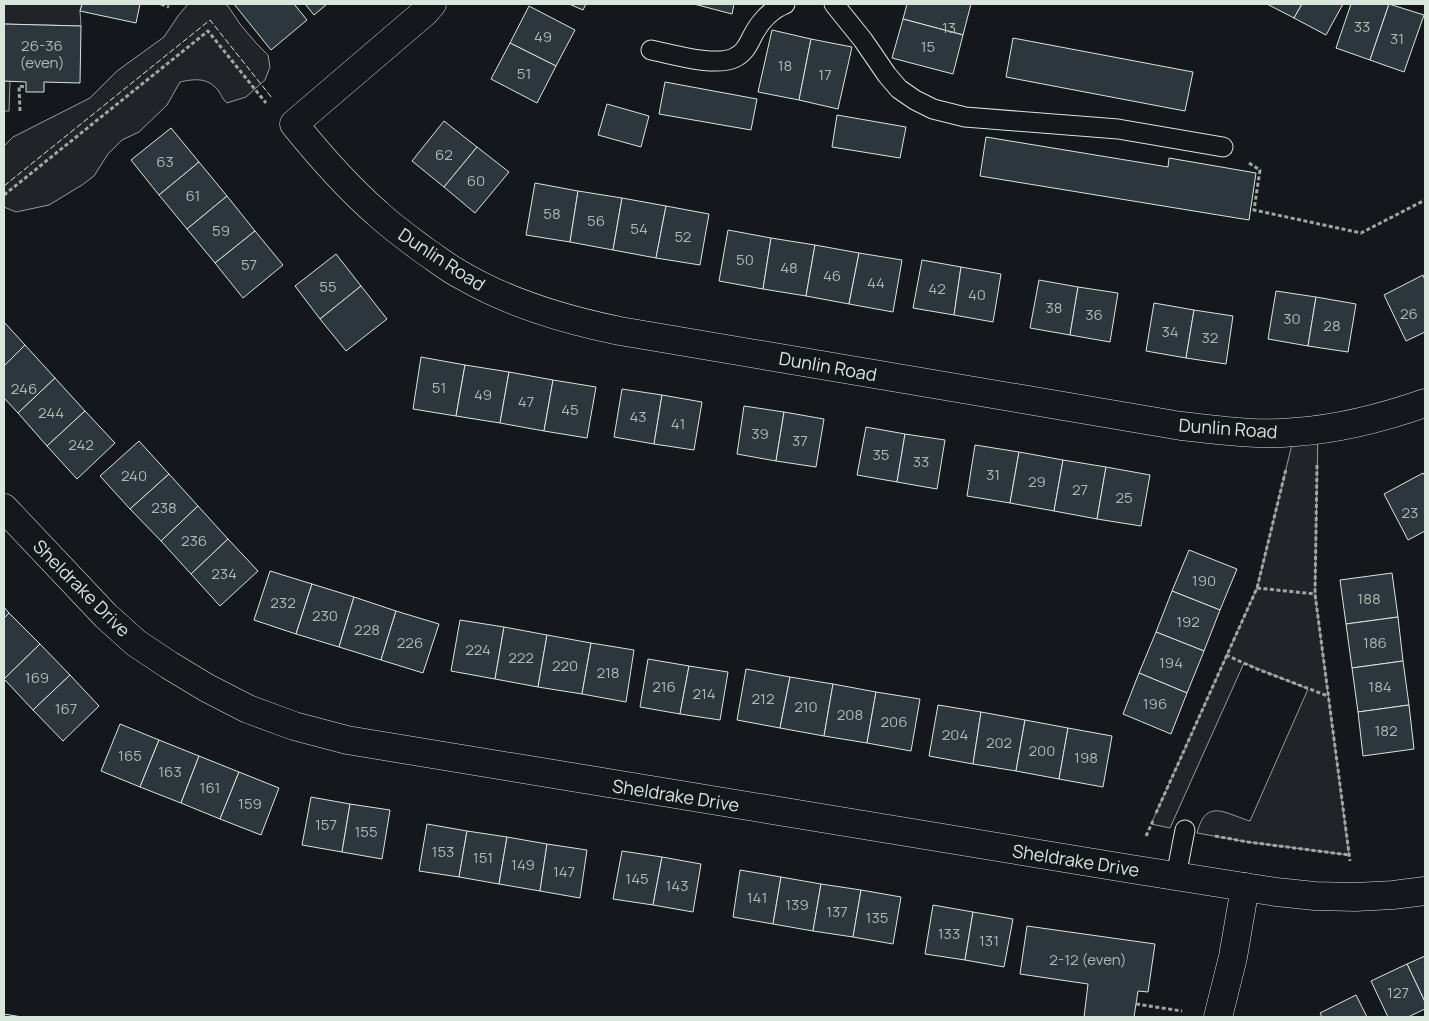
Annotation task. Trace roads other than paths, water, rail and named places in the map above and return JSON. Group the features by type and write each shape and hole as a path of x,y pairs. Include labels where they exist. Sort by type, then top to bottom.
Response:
{"street":[{"name":"Dunlin Road","path":"432,4 294,124 320,156 378,215 442,263 488,290 540,310 580,322 665,339 1181,426 1258,433 1306,431 1379,417 1425,403"},
{"name":"Sheldrake Drive","path":"4,508 106,616 136,642 207,688 248,709 294,726 347,740 1245,887 1315,896 1355,897 1425,891"},
{"path":"1218,1017 1233,958 1245,887"}],"lane":[{"path":"651,50 714,62 733,59 746,49 754,31 761,22 771,12 785,4"},
{"path":"834,4 899,89 933,109 965,117 1118,129 1224,147"},
{"path":"1176,876 1185,830"}]}
